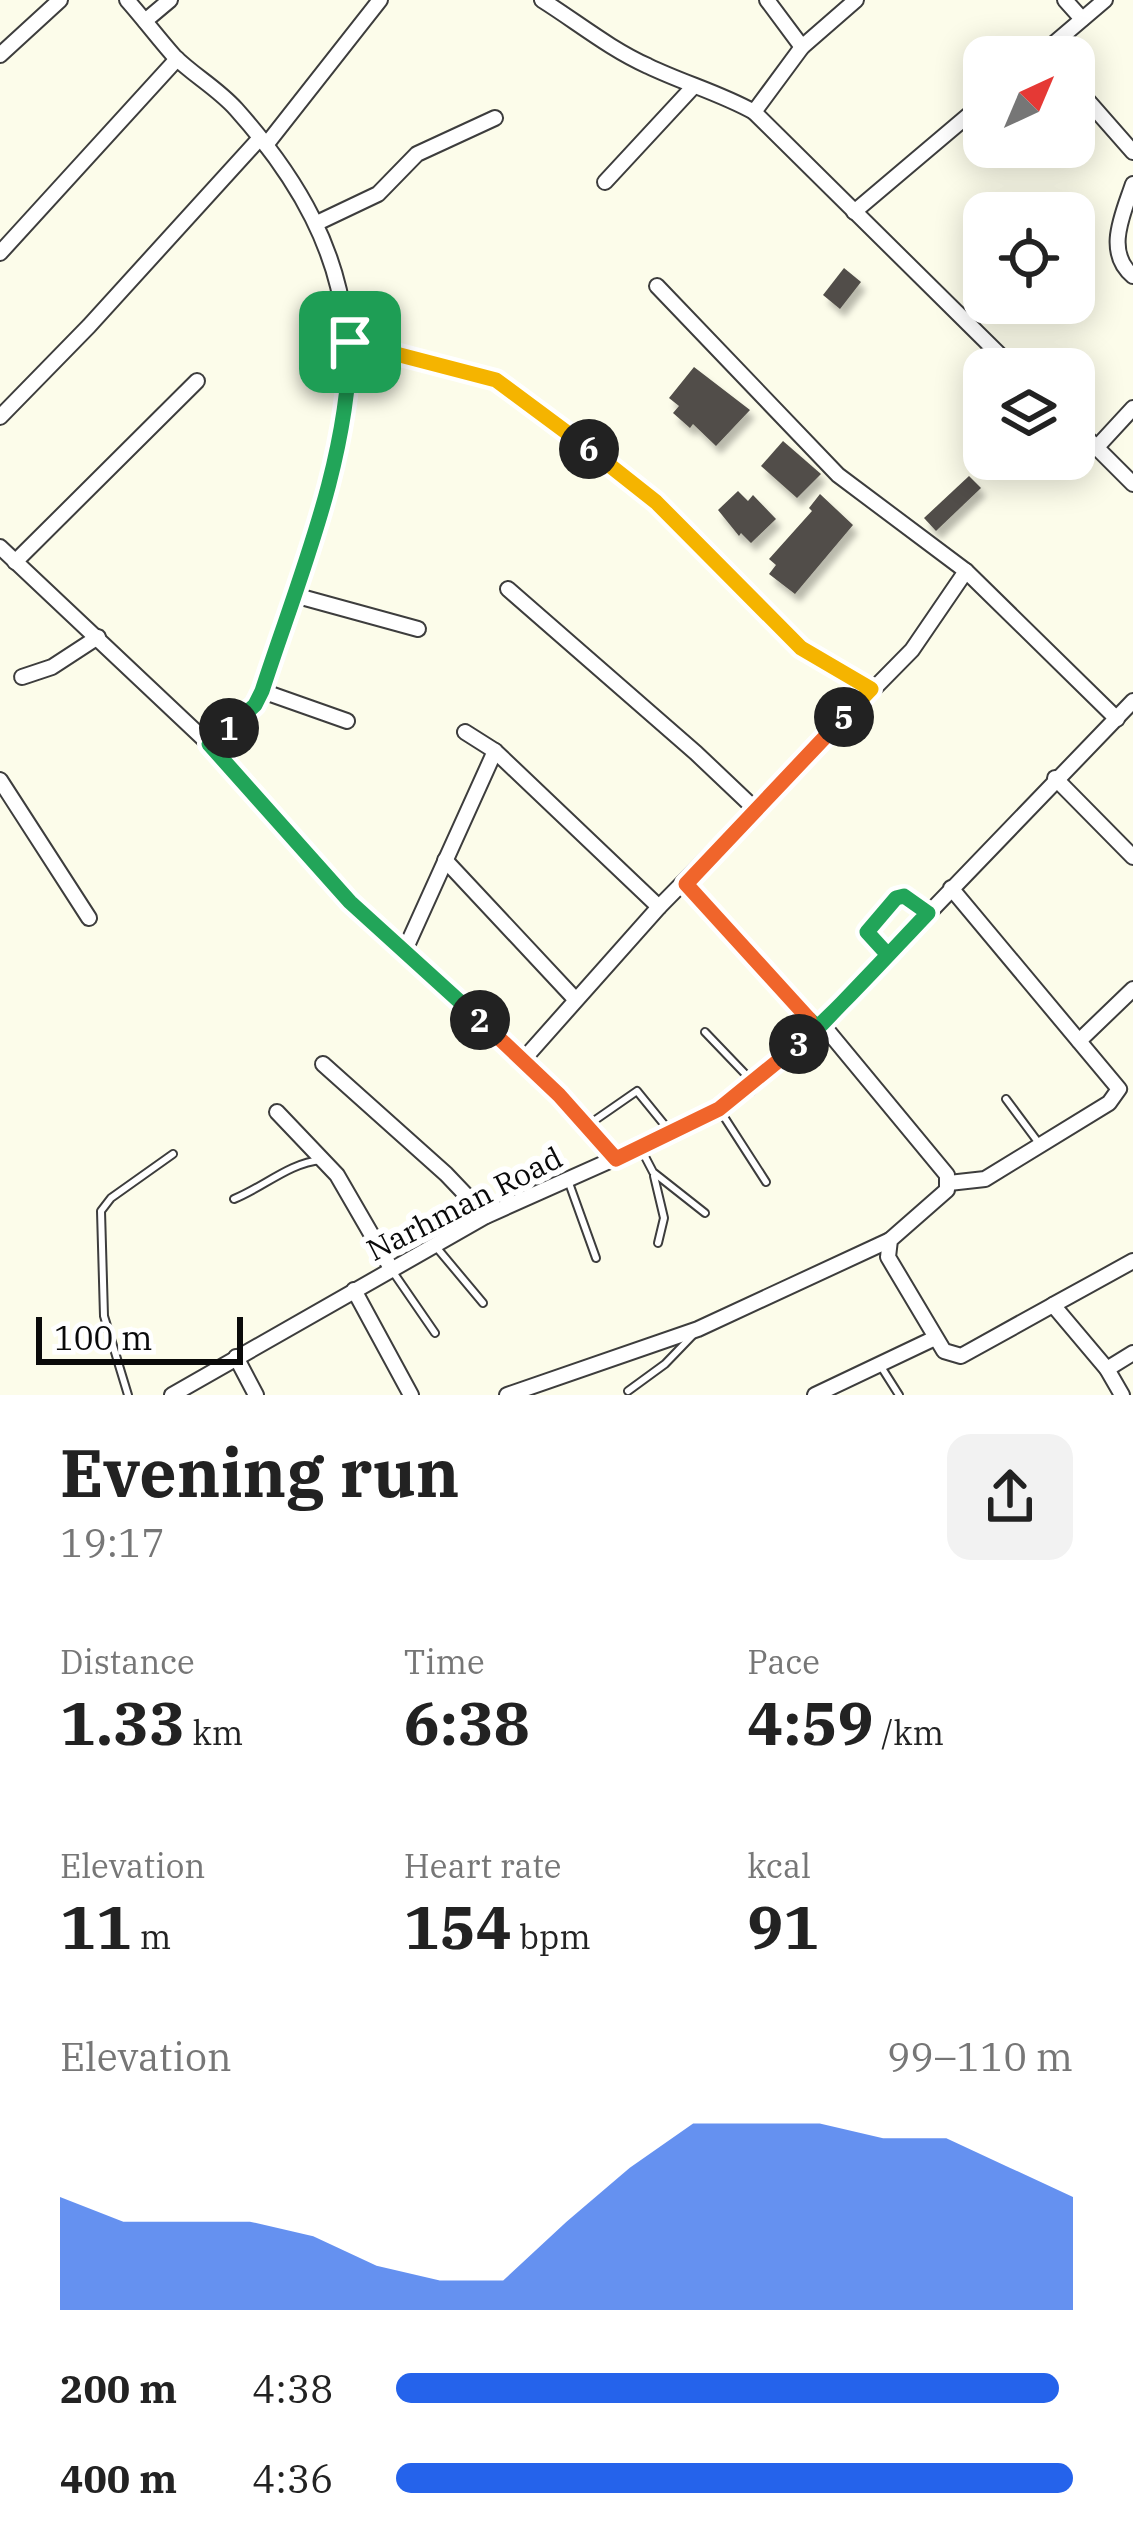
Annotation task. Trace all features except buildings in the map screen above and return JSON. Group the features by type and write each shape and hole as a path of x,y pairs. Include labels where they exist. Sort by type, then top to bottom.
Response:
{"street":[{"path":"0,55 60,0"},
{"path":"127,0 177,59 206,80 291,178 316,223 341,296 350,342 345,410 321,520 262,691 244,716 209,744"},
{"path":"146,21 170,0"},
{"path":"0,417 263,142 380,0"},
{"path":"542,0 613,48 754,112 993,348"},
{"path":"767,0 802,47"},
{"path":"754,112 802,47 856,0"},
{"path":"1065,0 1082,19"},
{"path":"1064,36 1105,0"},
{"path":"0,253 177,59"},
{"path":"605,182 694,86"},
{"path":"1095,109 1133,152"},
{"path":"316,223 378,194 417,154 495,118"},
{"path":"854,212 963,120"},
{"path":"1133,184 1116,240 1124,269 1133,277"},
{"path":"657,286 838,476 966,571 1117,718"},
{"path":"350,342 496,380 656,502 801,648 871,689"},
{"path":"15,562 197,381"},
{"path":"1133,408 1096,447 1133,484"},
{"path":"0,547 209,744 350,902 523,1060 616,1159"},
{"path":"523,1060 659,908 912,650 966,571"},
{"path":"508,589 755,809"},
{"path":"294,595 418,629"},
{"path":"22,676 52,667 98,637"},
{"path":"262,691 347,721"},
{"name":"Narhman Road","path":"172,1395 486,1216 672,1134 754,1084 820,1026 1133,701"},
{"path":"465,732 495,751 659,908"},
{"path":"405,950 495,751"},
{"path":"1055,778 1133,857"},
{"path":"0,780 89,918"},
{"path":"445,860 575,999"},
{"path":"949,1183 985,1179 1109,1102 1119,1089 951,888"},
{"path":"1079,1041 1133,989"},
{"path":"507,1395 698,1329 890,1240 947,1190 947,1175 820,1026"},
{"path":"323,1064 486,1216"},
{"path":"277,1112 324,1160 392,1270"},
{"path":"890,1240 888,1257 935,1338 944,1351 961,1356 1133,1261"},
{"path":"354,1290 411,1395"},
{"path":"1053,1305 1107,1369 1122,1395"},
{"path":"815,1395 935,1338"},
{"path":"1107,1369 1133,1353"},
{"path":"236,1357 256,1395"}],"lane":[{"path":"888,955 867,932 896,898 904,896 928,913"},
{"path":"705,1032 754,1084"},
{"path":"588,1125 637,1090 672,1134"},
{"path":"1006,1099 1040,1145"},
{"path":"719,1109 766,1182"},
{"path":"640,1149 653,1172 664,1218 658,1243"},
{"path":"128,1395 104,1316 101,1211 111,1198 173,1154"},
{"path":"234,1199 267,1186 300,1162 324,1160"},
{"path":"653,1172 705,1213"},
{"path":"568,1180 596,1258"},
{"path":"434,1245 483,1303"},
{"path":"392,1270 435,1333"},
{"path":"628,1391 665,1364 698,1329"},
{"path":"880,1365 899,1395"}],"path":[{"path":"686,884 820,1026"}],"route":[{"path":"350,342 345,410 321,520 262,691 255,705 209,744 350,902 559,1095 616,1159 699,1120 749,1088 822,1024 855,989 888,955 928,913 904,896 896,898 867,932 888,955 818,1028 721,926 686,884 871,689 801,648 656,502 496,380 350,342"}]}
